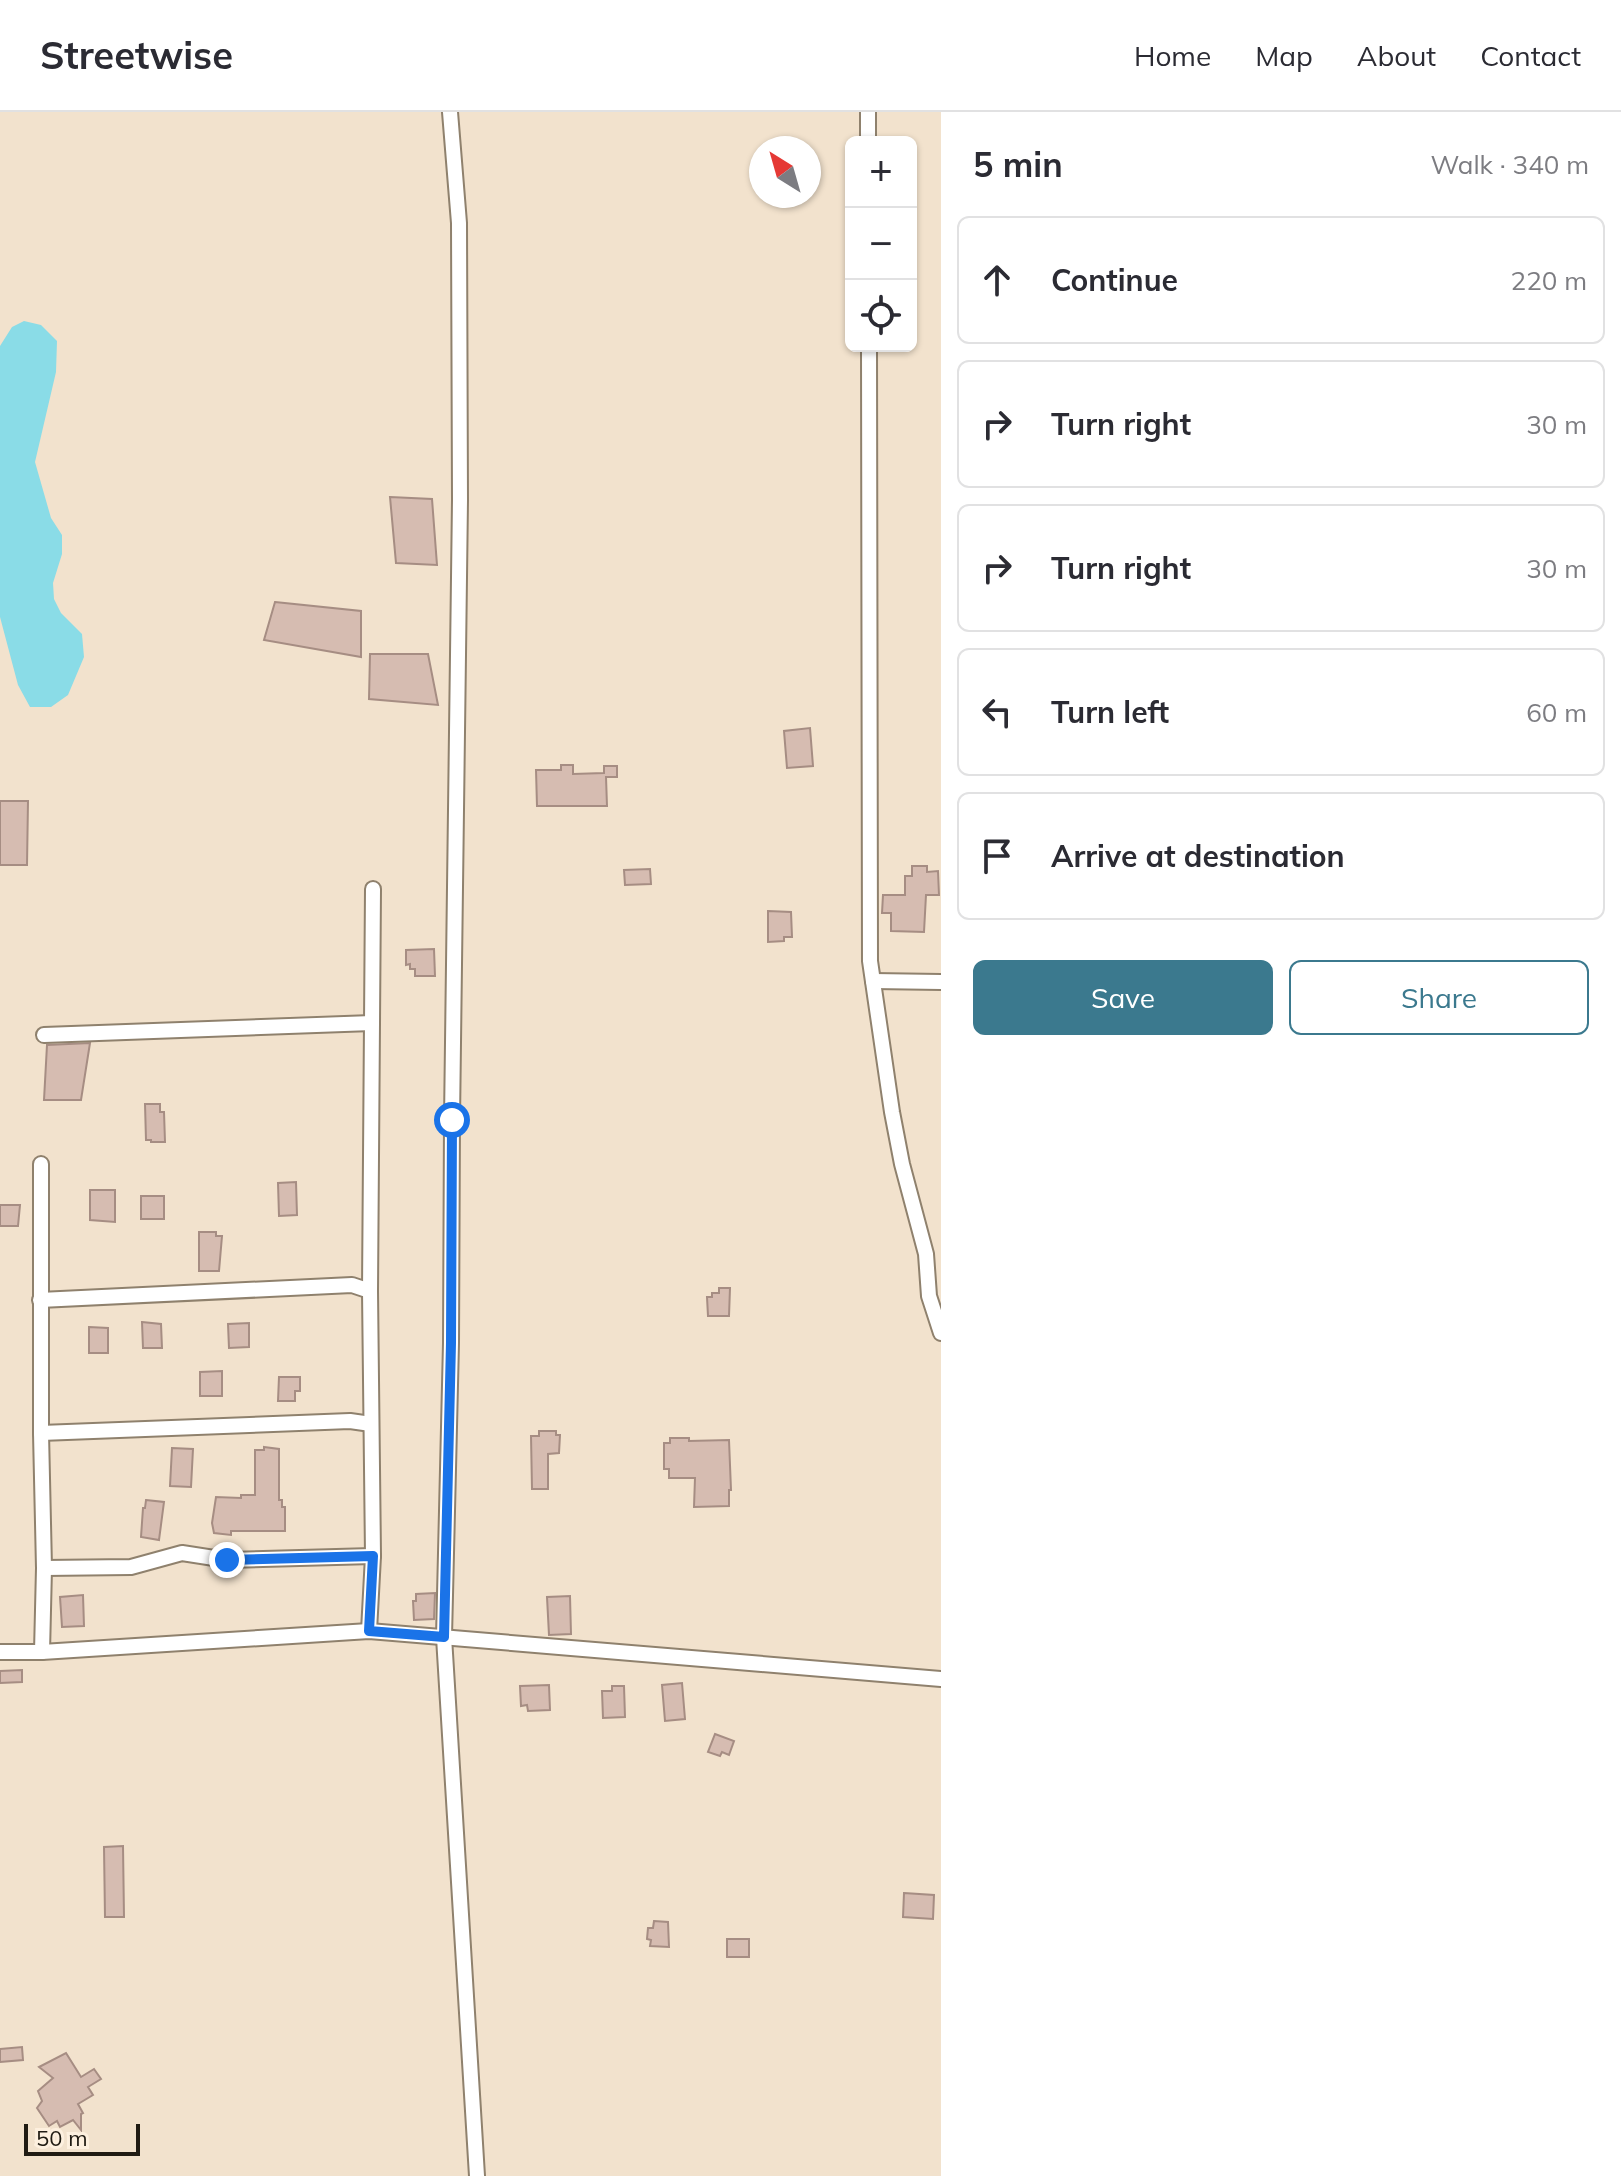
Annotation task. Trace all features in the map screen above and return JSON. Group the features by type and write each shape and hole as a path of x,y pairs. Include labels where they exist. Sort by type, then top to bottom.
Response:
{"street":[{"path":"450,112 459,223 460,516 451,1343 444,1637 477,2176"},
{"path":"868,112 868,136"},
{"path":"869,352 870,945 897,1138 923,1240 929,1296 941,1333"},
{"path":"369,1631 373,1556 370,1291 373,889"},
{"path":"873,981 941,982"},
{"path":"44,1035 372,1023"},
{"path":"41,1164 42,1652"},
{"path":"40,1300 352,1285 370,1291"},
{"path":"41,1433 350,1421 371,1424"},
{"path":"44,1568 131,1567 182,1553 227,1560 373,1556"},
{"path":"0,1652 369,1631 941,1679"}],"water":[{"path":"24,321 41,325 57,341 56,372 35,462 51,518 62,535 62,554 53,583 54,599 61,613 82,634 84,657 68,695 51,707 30,707 18,685 0,617 0,346 12,327"}],"building":[{"path":"390,497 432,499 437,565 396,563"},
{"path":"275,602 361,611 361,657 264,640"},
{"path":"370,654 428,654 438,705 369,699"},
{"path":"810,728 813,766 787,768 784,731"},
{"path":"561,765 573,765 573,774 604,773 604,766 617,766 617,777 606,777 607,806 537,806 536,770 561,770"},
{"path":"0,801 28,801 27,865 0,865"},
{"path":"912,866 927,866 927,872 938,871 939,895 926,895 924,932 891,931 891,913 882,913 883,895 905,895 905,876 912,876"},
{"path":"650,869 651,884 625,885 624,870"},
{"path":"768,911 791,912 792,937 768,942"},
{"path":"434,949 435,976 415,976 415,969 410,969 410,964 406,965 406,950"},
{"path":"90,1043 81,1100 44,1100 47,1045"},
{"path":"145,1104 160,1104 160,1112 164,1112 165,1142 146,1140"},
{"path":"296,1182 297,1215 279,1216 278,1183"},
{"path":"90,1190 115,1190 115,1222 90,1220"},
{"path":"141,1196 164,1196 164,1219 141,1219"},
{"path":"0,1205 20,1205 18,1226 0,1226"},
{"path":"199,1232 216,1232 216,1236 222,1236 219,1271 199,1271"},
{"path":"719,1288 730,1288 729,1316 708,1316 707,1297 719,1293"},
{"path":"142,1322 161,1324 162,1348 143,1348"},
{"path":"249,1323 249,1347 229,1348 228,1324"},
{"path":"89,1327 108,1328 108,1353 89,1353"},
{"path":"222,1371 222,1396 200,1396 200,1372"},
{"path":"279,1377 300,1377 300,1391 295,1391 295,1401 278,1401"},
{"path":"539,1431 556,1431 556,1435 560,1435 559,1453 548,1454 548,1489 532,1489 531,1436 539,1436"},
{"path":"670,1438 729,1440 729,1506 694,1507 695,1478 669,1478 669,1469 664,1469 664,1443 670,1443"},
{"path":"264,1447 279,1449 279,1500 285,1507 285,1531 231,1531 231,1535 214,1533 212,1523 216,1497 255,1495 255,1450 264,1450"},
{"path":"172,1448 193,1449 191,1487 170,1486"},
{"path":"146,1500 164,1502 159,1540 141,1537"},
{"path":"435,1593 434,1619 414,1620 413,1601 416,1601 416,1594"},
{"path":"83,1595 84,1626 62,1627 60,1597"},
{"path":"570,1596 571,1634 549,1635 547,1597"},
{"path":"22,1670 22,1682 0,1683 0,1671"},
{"path":"682,1683 685,1719 665,1721 662,1685"},
{"path":"549,1685 550,1710 528,1711 527,1705 521,1706 520,1686"},
{"path":"612,1686 624,1686 625,1717 603,1718 602,1691 612,1691"},
{"path":"715,1734 734,1741 729,1755 708,1752"},
{"path":"123,1846 124,1917 105,1917 104,1847"},
{"path":"904,1893 934,1895 933,1919 903,1917"},
{"path":"654,1921 668,1922 669,1947 650,1946 648,1928 653,1928"},
{"path":"727,1939 749,1939 749,1957 727,1957"},
{"path":"22,2047 23,2060 0,2062 0,2049"},
{"path":"66,2053 81,2077 94,2069 101,2079 88,2087 93,2095 78,2104 83,2113 81,2130 73,2120 60,2127 57,2121 49,2126 37,2108 42,2101 38,2091 53,2078 39,2067"}],"route":[{"path":"227,1560 373,1556 369,1631 444,1637 451,1343 452,1120"}]}
